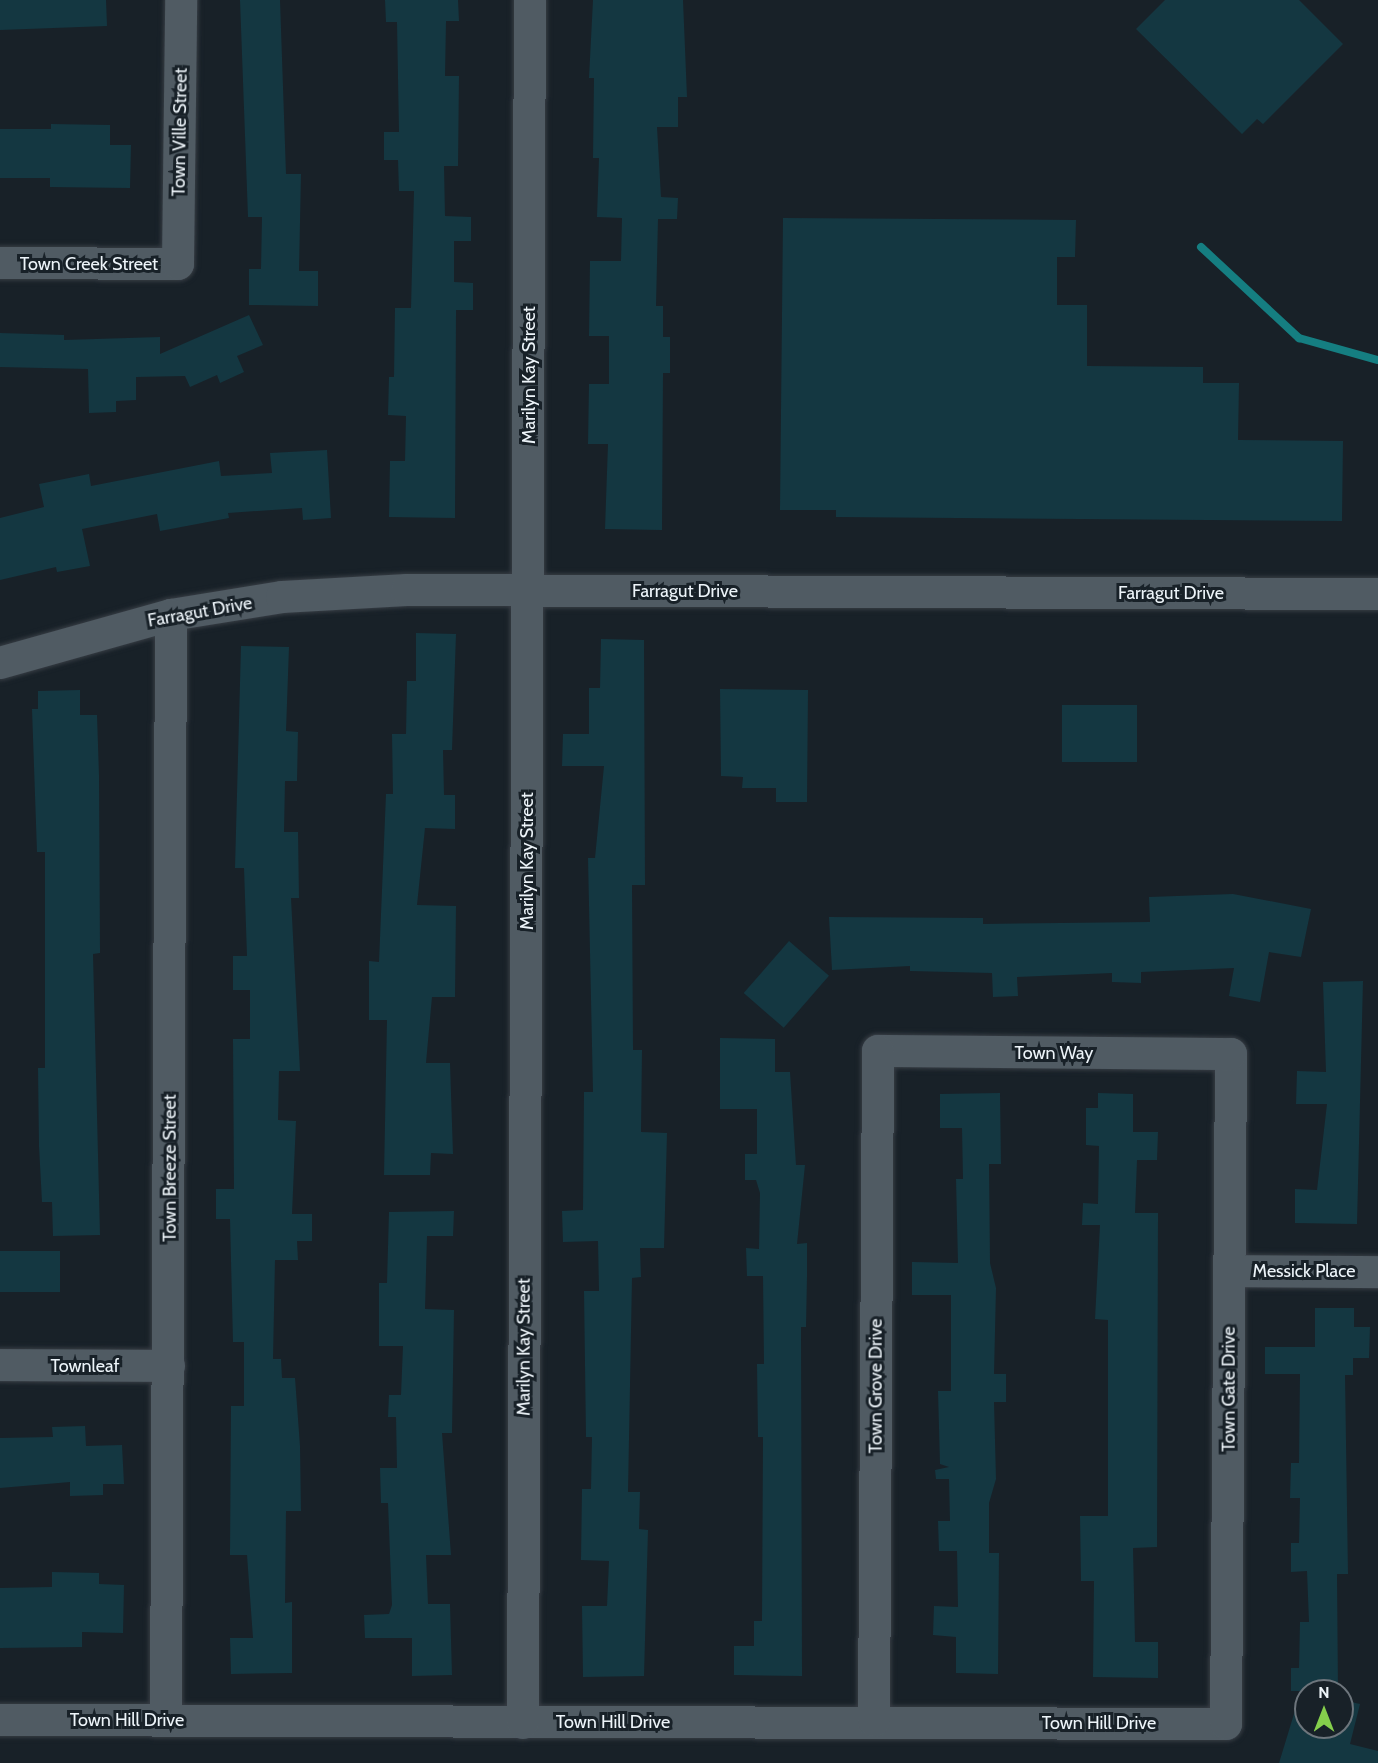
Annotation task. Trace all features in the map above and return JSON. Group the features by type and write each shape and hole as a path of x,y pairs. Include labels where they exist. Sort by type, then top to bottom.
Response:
{"street":[{"name":"Town Ville Street","path":"178,264 181,0"},
{"name":"Marilyn Kay Street","path":"523,1723 530,0"},
{"name":"Town Creek Street","path":"0,263 178,264"},
{"name":"Farragut Drive","path":"0,663 171,615 282,597 528,590 1378,594"},
{"name":"Town Breeze Street","path":"166,1720 171,615"},
{"name":"Town Way","path":"878,1052 1231,1054"},
{"name":"Town Grove Drive","path":"874,1721 878,1052"},
{"name":"Town Gate Drive","path":"1226,1724 1231,1054"},
{"name":"Messick Place","path":"1230,1271 1378,1272"},
{"name":"Townleaf","path":"0,1365 169,1366"},
{"name":"Town Hill Drive","path":"0,1720 523,1723 874,1721 1226,1724"}],"building":[{"path":"0,0 106,0 107,26 0,30"},
{"path":"240,0 280,0 286,174 301,174 299,271 318,271 318,306 249,305 249,269 261,269 262,217 248,217"},
{"path":"385,0 458,0 459,21 446,21 445,76 459,76 458,166 444,166 445,216 471,217 471,241 454,241 454,282 473,283 473,310 456,310 455,518 389,517 390,461 405,461 406,416 388,415 389,377 394,377 395,308 411,308 414,191 399,191 398,160 384,160 384,132 399,132 397,22 386,22"},
{"path":"593,0 683,0 687,97 678,97 678,127 657,127 661,197 678,198 677,219 658,219 656,306 663,306 663,337 670,337 670,373 663,373 662,530 605,529 608,444 588,444 589,384 609,384 609,336 589,336 590,261 621,261 622,218 597,217 599,158 593,158 594,78 589,78"},
{"path":"1165,0 1299,0 1343,44 1263,124 1257,119 1242,134 1136,29"},
{"path":"51,124 110,125 110,145 131,145 130,188 50,187 50,178 0,178 0,129 51,129"},
{"path":"783,218 1076,220 1075,257 1057,257 1057,305 1087,305 1087,366 1203,367 1203,383 1239,383 1238,440 1343,441 1342,521 836,517 836,510 780,510"},
{"path":"249,315 263,345 237,356 244,372 220,383 217,375 190,387 185,376 136,377 136,400 116,401 116,412 89,413 88,369 0,367 0,333 64,335 64,340 160,337 160,354"},
{"path":"327,450 331,518 303,520 302,508 228,513 229,518 160,531 157,514 82,529 90,566 57,572 56,567 0,580 0,518 44,507 39,484 89,474 91,486 219,461 221,476 272,473 270,453"},
{"path":"416,633 456,634 452,750 443,750 444,795 455,795 455,829 425,828 417,905 456,906 455,997 432,997 426,1063 450,1063 453,1154 431,1153 430,1175 384,1175 387,1020 369,1020 369,961 379,962 386,794 393,794 392,734 406,734 407,681 416,681"},
{"path":"601,639 644,640 645,885 632,885 633,1050 642,1050 641,1132 667,1133 664,1248 640,1248 641,1277 632,1278 628,1492 640,1492 639,1529 648,1530 644,1676 583,1677 582,1606 607,1606 609,1561 581,1560 582,1489 591,1489 592,1437 586,1437 584,1291 599,1291 598,1241 563,1242 562,1211 583,1210 584,1092 593,1092 588,858 595,858 604,766 562,766 563,734 589,734 589,688 600,688"},
{"path":"241,646 289,647 286,731 298,732 297,781 285,781 284,832 298,832 299,898 291,898 300,1071 279,1071 278,1120 296,1121 292,1214 312,1214 312,1241 297,1241 298,1260 275,1260 273,1359 281,1359 282,1378 295,1378 300,1446 301,1511 286,1511 285,1603 292,1602 292,1673 231,1674 230,1638 253,1638 247,1555 230,1555 231,1406 244,1406 244,1342 233,1342 230,1219 216,1219 216,1189 234,1189 233,1039 250,1039 250,990 233,990 233,956 247,956 244,868 235,868"},
{"path":"720,689 808,690 807,802 776,802 776,788 742,788 743,777 721,776"},
{"path":"80,690 80,715 97,715 100,953 93,954 100,1235 53,1236 52,1202 42,1202 39,1146 38,1068 45,1068 45,852 37,852 32,709 38,709 38,691"},
{"path":"1062,705 1137,705 1137,762 1062,762"},
{"path":"1233,894 1311,909 1301,957 1269,952 1260,1002 1229,996 1234,968 1141,972 1141,983 1112,982 1112,973 1017,977 1018,996 993,997 992,973 910,971 910,966 832,970 829,917 983,918 983,924 1150,922 1149,897"},
{"path":"789,941 829,976 784,1028 744,993"},
{"path":"1363,981 1357,1224 1295,1223 1295,1189 1317,1190 1327,1104 1296,1104 1297,1071 1326,1072 1323,982"},
{"path":"720,1038 775,1039 775,1072 790,1072 796,1165 805,1165 797,1244 807,1243 806,1327 801,1327 802,1676 734,1675 734,1646 754,1646 754,1621 762,1621 763,1437 758,1437 757,1364 764,1364 763,1276 747,1276 746,1248 759,1249 760,1193 756,1180 745,1180 745,1154 757,1154 757,1109 720,1109"},
{"path":"1000,1093 1001,1164 989,1164 990,1263 996,1288 994,1374 1006,1374 1006,1402 994,1402 996,1479 989,1503 989,1553 999,1553 998,1674 956,1673 956,1637 933,1635 934,1606 958,1607 957,1551 939,1551 938,1521 950,1521 949,1479 936,1479 935,1470 949,1467 940,1464 938,1391 951,1391 951,1295 912,1295 912,1262 958,1263 956,1179 963,1179 962,1128 940,1128 940,1094"},
{"path":"1098,1093 1133,1094 1133,1132 1158,1132 1157,1160 1137,1160 1135,1213 1158,1213 1157,1547 1133,1548 1135,1642 1158,1642 1158,1678 1093,1677 1094,1581 1081,1581 1080,1516 1108,1516 1108,1320 1095,1319 1100,1225 1082,1225 1083,1203 1098,1204 1099,1146 1086,1145 1086,1108 1098,1108"},
{"path":"454,1211 453,1236 427,1236 425,1309 454,1310 452,1433 442,1433 451,1555 426,1555 428,1604 450,1604 452,1675 412,1676 412,1638 365,1638 364,1615 389,1614 392,1605 388,1503 381,1503 380,1468 397,1468 396,1417 388,1417 389,1395 401,1395 403,1346 379,1346 379,1283 387,1283 389,1212"},
{"path":"0,1251 60,1251 60,1292 0,1292"},
{"path":"1315,1308 1354,1308 1354,1327 1370,1327 1369,1358 1353,1358 1353,1375 1345,1375 1348,1574 1337,1574 1338,1679 1294,1679 1294,1691 1291,1691 1291,1668 1299,1668 1300,1622 1309,1622 1307,1571 1291,1572 1291,1543 1299,1543 1300,1498 1290,1498 1291,1463 1299,1463 1300,1374 1265,1374 1265,1347 1315,1347"},
{"path":"85,1426 86,1446 122,1445 124,1484 103,1484 103,1495 70,1496 70,1482 0,1488 0,1438 53,1437 52,1427"},
{"path":"52,1572 99,1573 99,1584 124,1585 123,1633 82,1632 82,1647 0,1648 0,1588 52,1587"},
{"path":"1354,1703 1360,1704 1354,1728"},
{"path":"1294,1714 1294,1739 1351,1739 1350,1744 1378,1751 1378,1763 1279,1763"}],"waterway":[{"path":"1201,247 1299,338 1378,360"}]}
